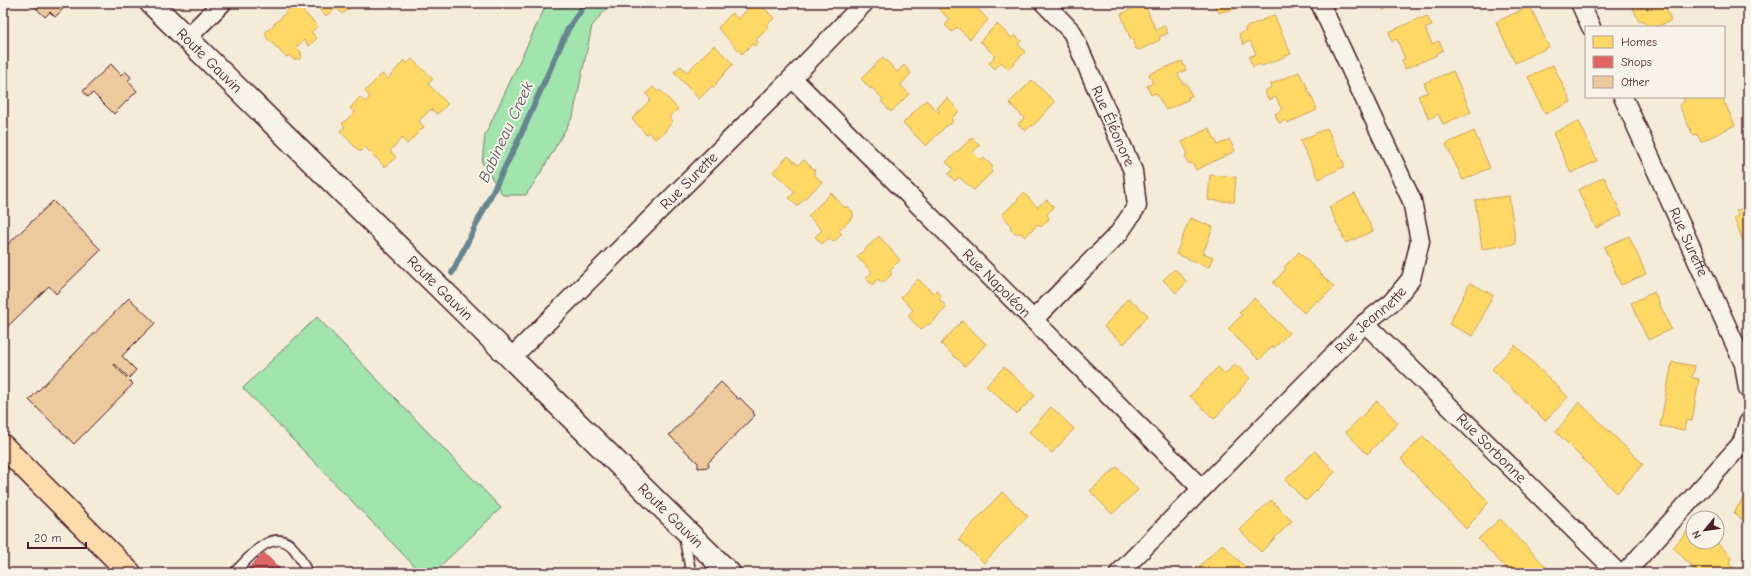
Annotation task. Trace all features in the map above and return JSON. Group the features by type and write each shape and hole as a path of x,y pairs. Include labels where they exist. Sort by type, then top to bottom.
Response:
{"main road":[{"path":"3,446 130,573"}],"street":[{"name":"Route Gauvin","path":"151,3 729,573"},
{"path":"187,38 222,3"},
{"name":"Rue Surette","path":"511,358 792,78 864,3"},
{"name":"Rue Éléonore","path":"1033,320 1119,233 1137,206 1133,171 1072,32 1044,3"},
{"name":"Rue Jeannette","path":"1119,573 1365,323 1393,300 1411,279 1420,241 1412,202 1320,3"},
{"path":"1580,3 1591,26"},
{"name":"Rue Napoléon","path":"792,78 1202,489"},
{"name":"Rue Surette","path":"1623,98 1744,364 1748,389"},
{"name":"Rue Sorbonne","path":"1365,323 1618,573"},
{"path":"1625,573 1742,443 1748,423"}],"lane":[{"path":"682,526 690,573"},
{"path":"234,573 261,546 269,541 279,540 288,543 294,549 308,573"}],"green space":[{"path":"547,3 611,3 592,26 573,116 543,169 526,195 503,195 482,163 485,135"},
{"path":"317,317 501,508 433,573 421,573 243,388"}],"building: Homes":[{"path":"314,3 356,3 342,14 337,8 325,16"},
{"path":"754,3 759,3 774,18 766,26 768,28 756,40 758,42 755,46 752,44 742,54 718,28 732,13 738,19"},
{"path":"782,3 792,3 787,8"},
{"path":"933,3 973,3 988,20 970,39 957,27 952,32 945,25 950,20"},
{"path":"1144,3 1156,30 1164,26 1168,33 1159,37 1160,40 1139,50 1135,48 1133,42 1134,39 1131,40 1121,14"},
{"path":"1246,3 1228,12 1227,10 1219,13 1214,4"},
{"path":"1380,3 1400,3 1384,10"},
{"path":"1631,3 1664,3 1671,21 1658,26 1646,26 1643,20 1639,22"},
{"path":"293,4 295,6 296,4 318,26 311,32 317,38 309,46 304,40 296,47 302,53 300,54 302,56 299,60 297,58 294,60 289,55 286,57 266,37 267,35 265,33"},
{"path":"1530,6 1549,47 1515,63 1496,22"},
{"path":"1274,15 1291,54 1262,66 1260,64 1253,67 1249,57 1256,54 1250,41 1243,44 1239,34 1246,31 1245,28"},
{"path":"1427,16 1432,26 1425,28 1432,44 1439,41 1443,50 1436,54 1437,55 1405,69 1402,60 1405,59 1397,39 1392,41 1389,32"},
{"path":"997,24 1012,38 1015,35 1021,41 1018,44 1025,52 1008,69 1001,62 995,69 989,63 995,56 980,41"},
{"path":"714,45 733,64 716,83 717,84 713,87 712,86 699,99 674,72 681,66 687,72"},
{"path":"883,57 897,72 904,65 911,73 901,85 909,94 891,112 881,101 883,99 861,79"},
{"path":"412,59 433,79 428,84 448,104 437,114 431,109 419,121 424,127 407,144 402,138 390,151 396,157 385,167 365,147 360,152 340,131 345,127 342,124 355,112 350,108 360,97 365,102 370,97 365,91 382,74 388,79 404,60 407,64"},
{"path":"1182,61 1186,70 1178,74 1183,84 1186,83 1192,96 1188,97 1189,99 1166,110 1156,93 1151,95 1147,86 1153,83 1149,74"},
{"path":"1553,65 1571,102 1545,114 1528,77"},
{"path":"1453,71 1471,112 1443,124 1438,114 1429,119 1418,96 1428,92 1424,83"},
{"path":"1299,72 1317,110 1288,123 1286,120 1279,123 1275,114 1282,110 1276,97 1269,100 1264,91 1272,87 1271,84"},
{"path":"1032,80 1055,102 1033,126 1032,125 1025,131 1018,124 1024,118 1009,103"},
{"path":"653,87 658,92 660,90 678,109 669,117 673,121 666,131 655,139 648,132 646,134 632,119 651,99 646,94"},
{"path":"947,98 959,111 951,119 953,121 950,125 948,124 926,146 903,123 926,100 939,113 940,111 937,108"},
{"path":"1683,98 1722,98 1735,125 1701,142 1697,134 1693,135 1679,105 1685,101"},
{"path":"1579,121 1597,161 1571,173 1553,133"},
{"path":"1209,128 1218,145 1229,139 1235,151 1196,170 1193,164 1188,163 1185,157 1187,152 1182,142"},
{"path":"1327,128 1345,166 1319,179 1300,141"},
{"path":"1474,131 1490,168 1463,180 1446,144"},
{"path":"972,138 980,145 973,152 981,160 984,158 993,167 991,170 992,172 974,190 959,177 955,181 948,174 953,169 946,162"},
{"path":"788,156 798,165 804,160 815,171 813,173 822,182 797,206 789,198 795,192 773,172"},
{"path":"1210,175 1236,177 1234,202 1208,200"},
{"path":"1604,177 1622,215 1596,228 1578,190"},
{"path":"831,193 844,207 848,207 853,212 853,217 839,231 842,234 833,242 829,238 822,244 815,237 822,230 808,216"},
{"path":"1024,193 1037,207 1047,200 1054,207 1047,214 1049,219 1041,227 1038,224 1025,237 1021,233 1015,233 1011,229 1010,224 1002,215"},
{"path":"1355,194 1373,231 1346,243 1329,207"},
{"path":"1509,196 1516,244 1482,249 1475,200"},
{"path":"1748,205 1748,247 1746,248 1734,218 1739,215 1736,211"},
{"path":"1190,218 1213,227 1203,253 1213,257 1209,267 1176,254"},
{"path":"879,236 900,260 889,271 892,274 882,283 878,279 872,285 866,278 872,272 857,257"},
{"path":"1629,236 1646,274 1621,285 1604,247"},
{"path":"1299,252 1334,287 1319,302 1317,300 1304,313 1273,283 1286,269 1284,267"},
{"path":"1175,269 1187,282 1176,293 1163,280"},
{"path":"918,279 933,293 936,290 941,295 939,299 947,307 929,325 927,324 921,330 908,316 913,310 901,297"},
{"path":"1470,283 1493,295 1473,336 1449,324"},
{"path":"1654,292 1671,329 1648,340 1631,303"},
{"path":"1128,298 1148,315 1124,344 1104,327"},
{"path":"1254,298 1289,333 1259,360 1228,329 1242,315 1239,313"},
{"path":"962,321 986,344 965,366 941,344"},
{"path":"1515,345 1568,397 1545,421 1492,369"},
{"path":"1672,362 1695,366 1692,378 1699,379 1692,421 1686,420 1684,430 1660,426"},
{"path":"1235,364 1250,378 1214,419 1190,396 1218,367 1225,374"},
{"path":"1004,367 1035,396 1017,414 986,386"},
{"path":"1377,401 1398,423 1367,454 1346,432"},
{"path":"1579,402 1643,464 1617,493 1556,432"},
{"path":"1051,407 1074,429 1052,453 1029,432"},
{"path":"1423,436 1489,502 1466,529 1401,459"},
{"path":"1315,451 1335,472 1306,501 1285,480"},
{"path":"1117,467 1138,490 1112,514 1090,491"},
{"path":"1748,490 1748,524 1734,513"},
{"path":"1002,492 1028,516 984,563 959,539"},
{"path":"1271,500 1292,521 1261,552 1240,530"},
{"path":"1500,519 1548,569 1545,573 1511,573 1478,539"},
{"path":"1685,534 1685,550 1725,550 1731,556 1729,564 1740,573 1698,573 1673,547"},
{"path":"1222,544 1251,573 1193,573"}],"building: Shops":[{"path":"264,553 284,573 244,573"}],"building: Other":[{"path":"37,3 69,3 55,17 50,12 45,17 34,6"},
{"path":"111,64 121,75 125,71 131,77 128,81 137,91 114,114 93,93 88,97 83,91"},
{"path":"53,201 101,250 56,294 49,286 3,331 3,249"},
{"path":"129,298 155,323 122,356 136,370 129,378 115,364 114,365 133,384 74,444 29,400"},
{"path":"721,382 738,399 740,398 754,412 753,413 755,415 708,463 709,467 698,468 698,463 669,435"}],"waterway":[{"name":"Babineau Creek","path":"452,273 517,143 568,29 586,3"}]}
